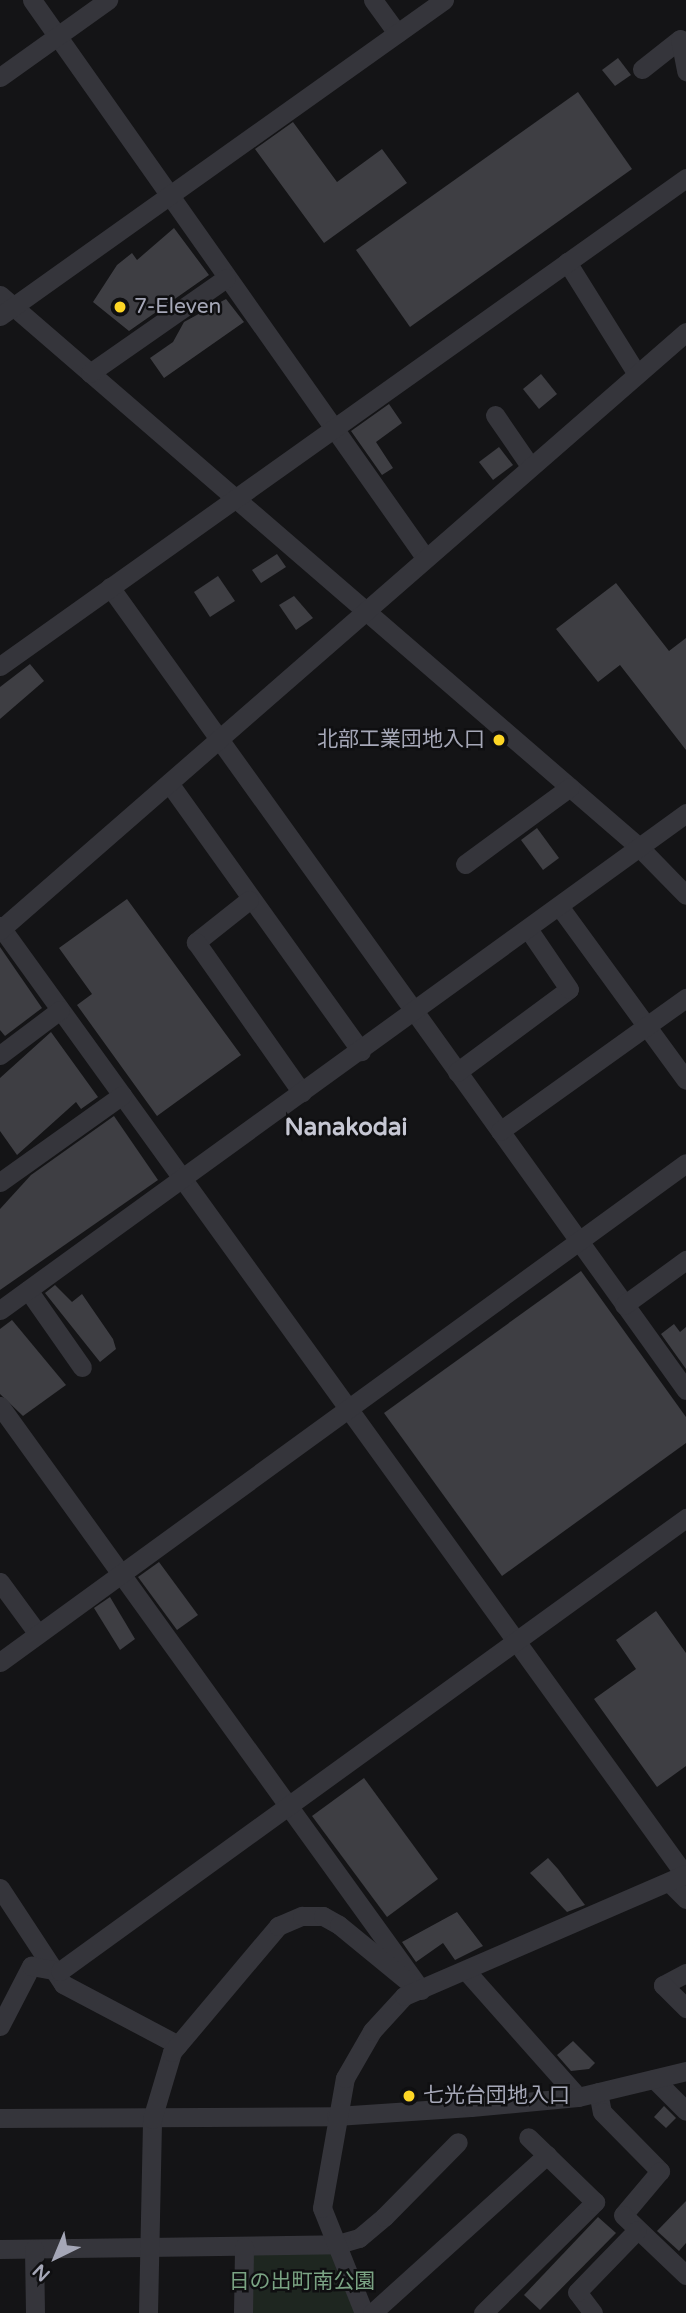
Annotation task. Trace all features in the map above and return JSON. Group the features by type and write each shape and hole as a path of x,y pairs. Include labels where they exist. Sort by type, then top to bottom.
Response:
{"street":[{"path":"32,0 169,199 424,556"},
{"path":"0,77 107,0"},
{"path":"373,0 397,33"},
{"path":"444,0 169,199 4,306 90,373 570,787 639,847 686,895"},
{"path":"642,69 680,39 686,71"},
{"path":"0,666 233,497 686,178"},
{"path":"567,262 636,374"},
{"path":"90,373 226,278"},
{"path":"686,332 424,556 169,783 0,928 350,1408 516,1642 680,1877 686,1899"},
{"path":"495,415 530,466"},
{"path":"110,587 216,741 686,1390"},
{"path":"169,783 249,900 361,1051"},
{"path":"465,864 570,787"},
{"path":"0,1310 414,1013 686,813"},
{"path":"249,900 196,942 302,1093"},
{"path":"559,906 686,1080"},
{"path":"457,1072 569,989 528,929"},
{"path":"500,1131 686,998"},
{"path":"0,1055 60,1010"},
{"path":"0,1182 122,1095"},
{"path":"1,1659 686,1163"},
{"path":"624,1305 686,1260"},
{"path":"28,1290 82,1367"},
{"path":"0,1406 421,1990"},
{"path":"0,2026 32,1966 60,1971 686,1518"},
{"path":"0,1582 38,1634"},
{"path":"364,2313 323,2208 336,2116 345,2078 372,2031 404,1996 467,1972 680,1877"},
{"path":"0,1888 60,1971 63,1984 178,2045"},
{"path":"148,2313 152,2119 178,2045 278,1926 302,1916 323,1916 339,1925 421,1990"},
{"path":"467,1972 578,2097"},
{"path":"686,1973 663,1986 686,2008"},
{"path":"0,2118 336,2116 578,2097 686,2071"},
{"path":"654,2079 686,2111"},
{"path":"598,2092 602,2112 660,2171 623,2215 637,2230 683,2266"},
{"path":"482,2313 595,2202 528,2137"},
{"path":"0,2249 338,2245 359,2238 384,2217 458,2141"},
{"path":"372,2313 547,2155"},
{"path":"593,2313 577,2292 637,2230"},
{"path":"243,2313 244,2247"},
{"path":"34,2249 35,2313"}],"green space":[{"name":"日の出町南公園","path":"335,2250 358,2313 247,2313 248,2252"}],"building":[{"path":"618,58 631,75 615,86 602,70"},
{"path":"578,92 632,169 410,327 356,250"},
{"path":"293,122 337,182 382,149 407,183 324,243 255,149"},
{"path":"174,228 209,275 129,331 93,302 117,265 132,253 137,260"},
{"path":"226,299 244,322 164,378 150,358 173,342 184,322"},
{"path":"541,374 557,394 539,409 523,389"},
{"path":"389,404 402,423 376,442 393,468 382,475 351,431"},
{"path":"499,447 513,465 493,480 479,462"},
{"path":"277,554 286,567 261,583 252,570"},
{"path":"218,576 235,601 210,617 194,592"},
{"path":"616,583 669,651 686,638 686,750 620,665 598,682 556,629"},
{"path":"294,596 313,618 296,630 279,605"},
{"path":"30,664 44,681 0,719 0,687"},
{"path":"537,828 559,858 543,870 521,840"},
{"path":"127,899 241,1055 157,1116 77,1005 92,994 59,948"},
{"path":"0,947 42,1008 5,1036 0,1030"},
{"path":"51,1032 98,1097 81,1109 76,1102 17,1155 0,1131 0,1078"},
{"path":"114,1116 158,1180 0,1290 0,1209 31,1175"},
{"path":"581,1271 686,1417 686,1443 502,1576 384,1413"},
{"path":"55,1285 72,1302 82,1294 113,1339 116,1349 100,1362 45,1293"},
{"path":"12,1320 66,1385 23,1416 0,1394 0,1329"},
{"path":"674,1324 680,1332 686,1327 686,1369 661,1334"},
{"path":"159,1562 198,1615 177,1630 138,1577"},
{"path":"110,1597 135,1639 120,1650 94,1608"},
{"path":"656,1611 686,1653 686,1766 657,1787 594,1699 636,1669 616,1640"},
{"path":"364,1778 438,1879 387,1917 312,1816"},
{"path":"548,1858 585,1905 567,1912 530,1873"},
{"path":"457,1912 483,1946 455,1960 443,1943 416,1962 402,1942"},
{"path":"573,2041 595,2063 589,2069 571,2071 557,2055"},
{"path":"664,2106 676,2118 666,2128 654,2117"},
{"path":"686,2201 686,2243 679,2251 657,2231"},
{"path":"598,2217 616,2233 540,2310 524,2295"}],"place":[{"name":"7-Eleven","path":"120,307"},
{"name":"北部工業団地入口","path":"499,740"},
{"name":"七光台団地入口","path":"409,2096"}],"district":[{"name":"Nanakodai","path":"346,1128"}]}
